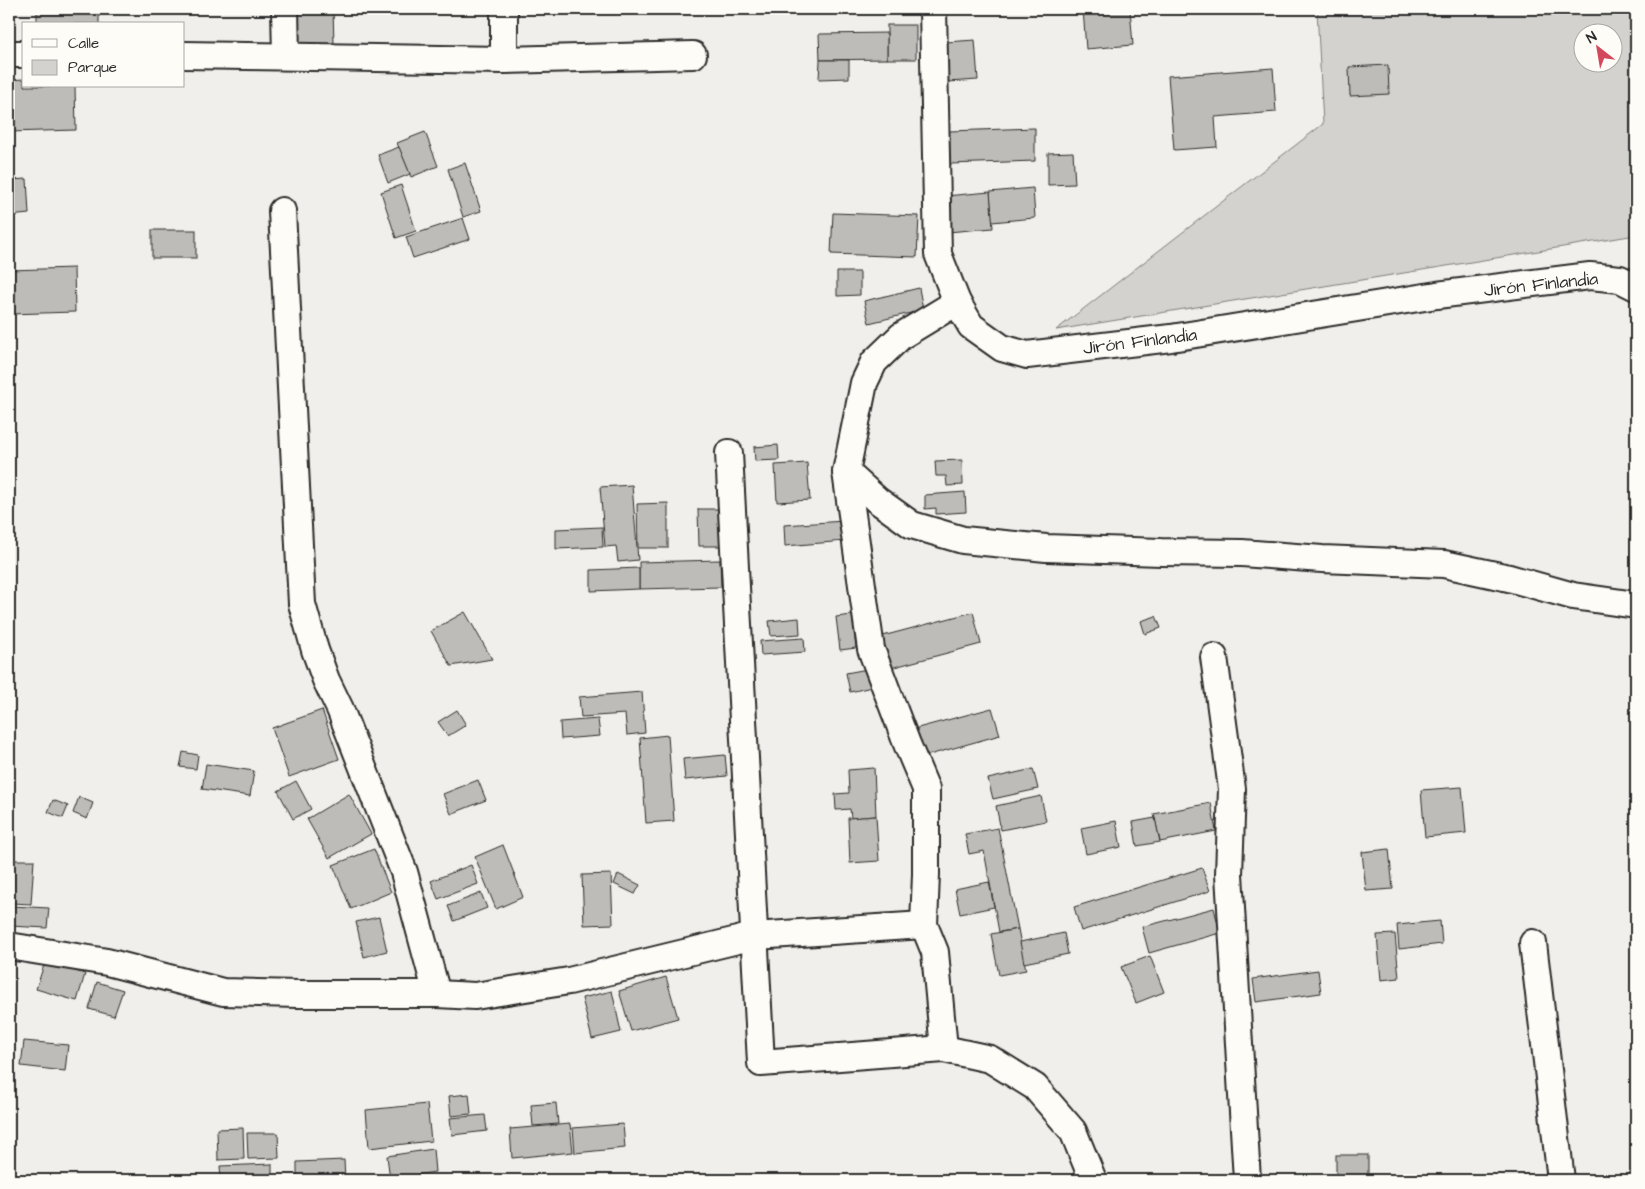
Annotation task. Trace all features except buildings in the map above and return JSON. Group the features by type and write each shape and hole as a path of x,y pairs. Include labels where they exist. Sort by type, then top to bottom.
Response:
{"street":[{"path":"285,9 286,56"},
{"path":"504,9 504,60"},
{"name":"Jirón Finlandia","path":"933,9 938,254 957,302 971,326 1002,348 1027,355 1171,338 1437,295 1590,276 1620,279 1636,287"},
{"path":"9,54 22,54"},
{"path":"185,55 504,60 694,55"},
{"path":"282,212 302,604 323,673 340,709 404,872 437,994"},
{"path":"944,1049 935,952 924,925 926,789 906,744 871,649 846,472 864,383 874,362 901,336 957,302"},
{"path":"729,453 760,1063 944,1049 990,1059 1035,1087 1073,1131 1092,1180"},
{"path":"846,472 877,500 912,525 963,540 1046,548 1161,552 1242,552 1322,559 1444,564 1509,578 1573,596 1636,604"},
{"path":"1214,657 1232,789 1229,874 1247,1180"},
{"path":"9,946 107,962 223,992 475,996 569,981 754,936 924,925"},
{"path":"1533,943 1561,1180"}],"green space":[{"path":"1317,9 1636,9 1636,235 1056,330 1323,124"}]}
